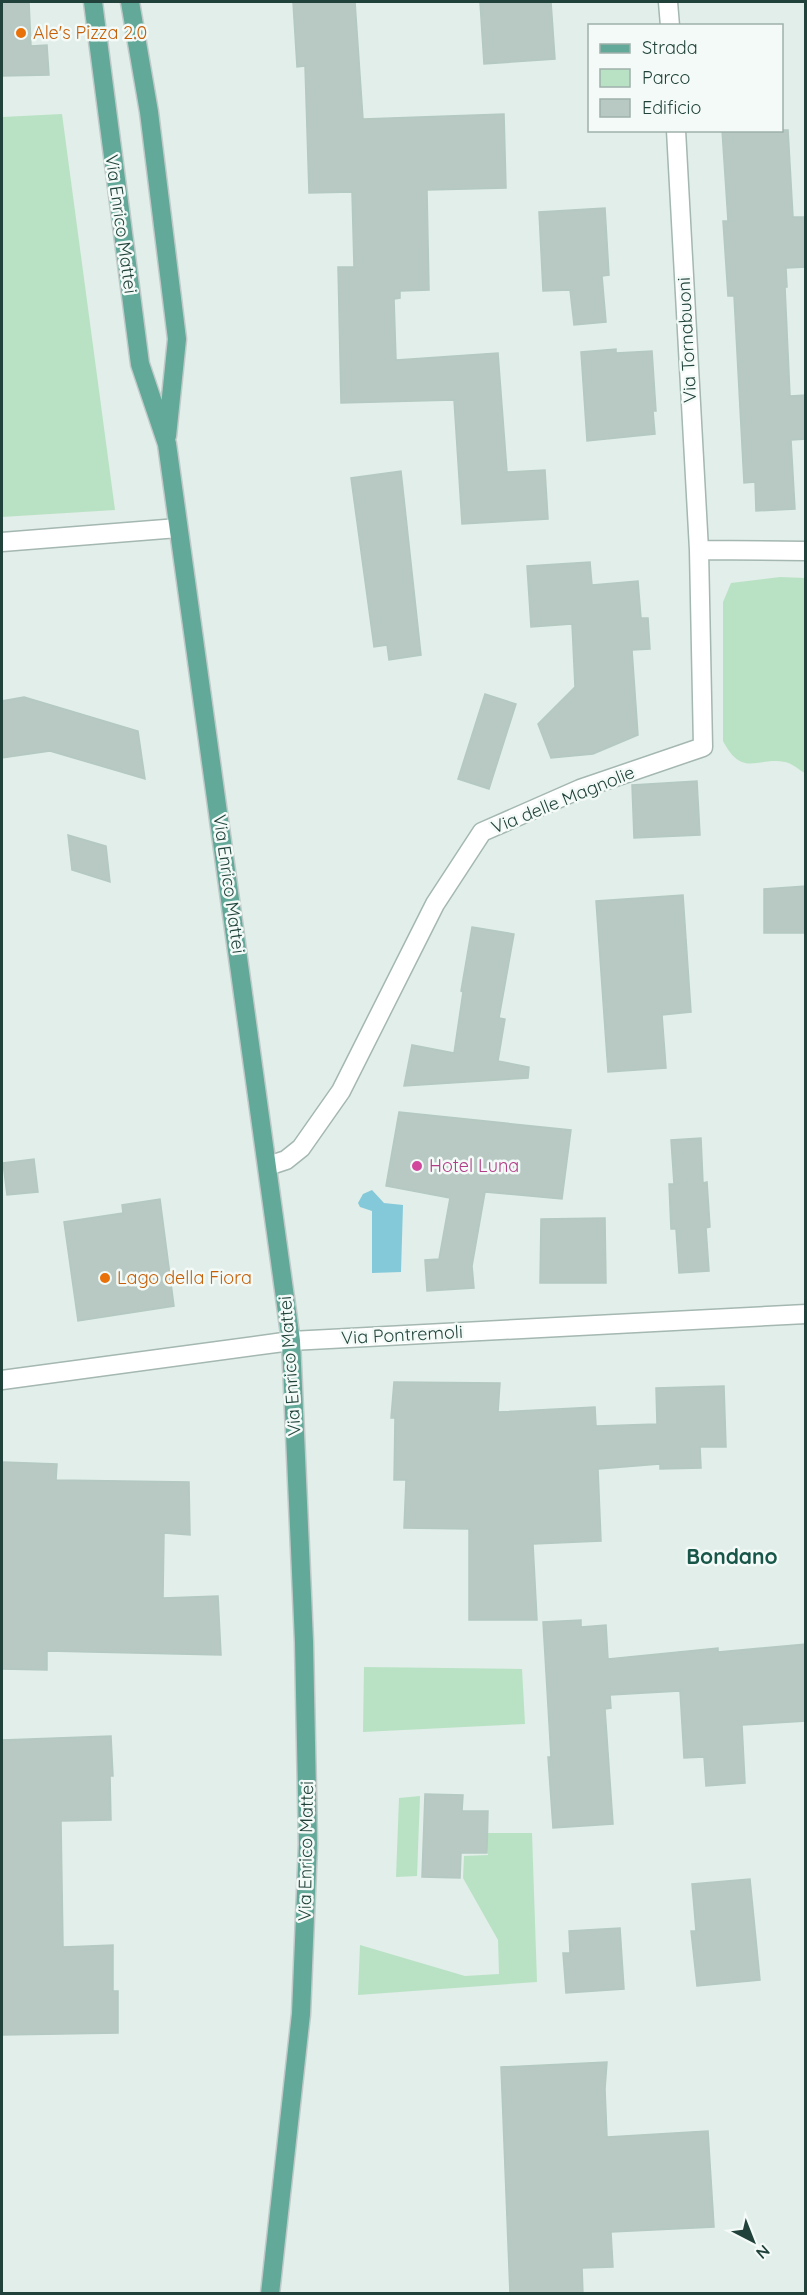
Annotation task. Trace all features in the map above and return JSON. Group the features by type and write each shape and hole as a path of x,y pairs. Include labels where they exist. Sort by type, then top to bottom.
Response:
{"main road":[{"name":"Via Enrico Mattei","path":"93,2 140,364 166,444 291,1341 304,1642 308,1844 301,2014 270,2294"},
{"name":"Via Enrico Mattei","path":"130,2 149,112 177,339 166,444"}],"street":[{"path":"669,2 670,24"},
{"name":"Via Tornabuoni","path":"676,132 699,550"},
{"path":"2,542 178,528"},
{"path":"699,550 806,551"},
{"name":"Via delle Magnolie","path":"268,1166 286,1160 301,1148 341,1091 435,904 482,832 580,789 703,747 699,550"},
{"name":"Via Pontremoli","path":"2,1380 291,1341 806,1314"}],"green space":[{"path":"62,114 115,510 2,517 2,117"},
{"path":"780,577 805,578 805,773 785,762 744,763 730,753 723,741 723,602 731,583"},
{"path":"364,1667 522,1669 525,1724 363,1732"},
{"path":"420,1796 417,1876 396,1877 399,1798"},
{"path":"488,1833 532,1833 537,1982 358,1995 360,1945 465,1976 499,1974 498,1940 463,1878 464,1856 488,1855"}],"water":[{"path":"372,1190 384,1203 403,1205 401,1272 372,1273 372,1211 360,1207 358,1203 363,1194"}],"building":[{"path":"2,2 29,2 31,46 47,45 49,75 2,76"},
{"path":"293,2 355,2 363,119 504,114 506,188 427,190 429,290 400,291 400,298 394,299 396,360 498,353 507,472 545,470 548,519 462,524 454,400 341,403 338,267 354,267 352,192 309,193 305,66 297,67"},
{"path":"480,2 551,2 555,59 484,64"},
{"path":"783,130 788,130 793,217 806,217 806,267 786,268 787,287 785,287 790,396 806,395 806,439 791,440 795,509 756,511 755,482 744,483 734,296 728,296 723,221 728,221 722,132 783,132"},
{"path":"605,208 609,275 602,276 606,322 574,325 570,290 543,291 539,212"},
{"path":"616,349 616,353 652,351 656,411 653,411 655,434 587,441 581,352"},
{"path":"401,471 421,655 389,660 387,645 374,647 351,478"},
{"path":"590,562 592,585 638,581 641,618 648,618 650,649 632,650 638,735 593,754 551,758 538,724 575,687 572,624 531,627 527,566"},
{"path":"485,694 516,704 489,789 458,779"},
{"path":"24,697 138,731 145,779 50,751 2,758 2,701"},
{"path":"697,781 700,835 634,838 632,785"},
{"path":"68,835 106,846 110,882 72,870"},
{"path":"806,886 806,933 764,933 764,889"},
{"path":"683,895 691,1012 662,1015 666,1068 608,1072 596,901"},
{"path":"472,927 514,934 499,1018 505,1019 498,1061 529,1067 528,1078 404,1086 412,1045 454,1053 463,992 461,991"},
{"path":"399,1112 571,1130 562,1199 485,1192 472,1266 474,1288 427,1291 425,1260 439,1259 450,1198 386,1186"},
{"path":"701,1138 703,1183 707,1182 710,1227 706,1228 709,1271 679,1273 676,1229 671,1229 669,1184 674,1184 671,1140"},
{"path":"34,1159 38,1192 7,1195 3,1163"},
{"path":"160,1199 174,1306 78,1321 64,1222 123,1213 122,1205"},
{"path":"605,1218 606,1283 540,1283 541,1219"},
{"path":"394,1382 500,1383 498,1412 595,1407 596,1426 657,1424 656,1388 724,1386 726,1447 700,1447 701,1468 660,1469 660,1464 598,1469 601,1541 533,1544 537,1620 469,1620 469,1529 404,1528 406,1480 394,1480 395,1418 391,1418"},
{"path":"2,1462 57,1464 56,1480 189,1482 190,1535 164,1533 163,1598 218,1596 221,1655 47,1651 47,1670 2,1669"},
{"path":"581,1620 581,1627 606,1625 608,1659 718,1648 718,1652 806,1644 806,1721 742,1725 745,1783 706,1786 704,1757 684,1758 680,1691 610,1695 611,1708 605,1709 613,1824 553,1828 543,1622"},
{"path":"111,1736 113,1776 110,1776 111,1820 61,1821 63,1947 113,1945 113,1991 118,1991 118,2033 2,2035 2,1740"},
{"path":"425,1794 463,1795 462,1811 488,1811 487,1853 461,1853 460,1878 422,1877"},
{"path":"750,1879 760,1980 697,1986 691,1931 696,1931 692,1884"},
{"path":"620,1928 624,1989 566,1993 563,1953 570,1953 569,1931"},
{"path":"607,2062 605,2089 607,2137 708,2131 714,2227 611,2232 613,2267 582,2268 583,2294 510,2294 501,2067"}],"place":[{"name":"Ale's Pizza 2.0","path":"21,33"},
{"name":"Hotel Luna","path":"417,1166"},
{"name":"Lago della Fiora","path":"105,1278"}],"district":[{"name":"Bondano","path":"732,1557"}]}
